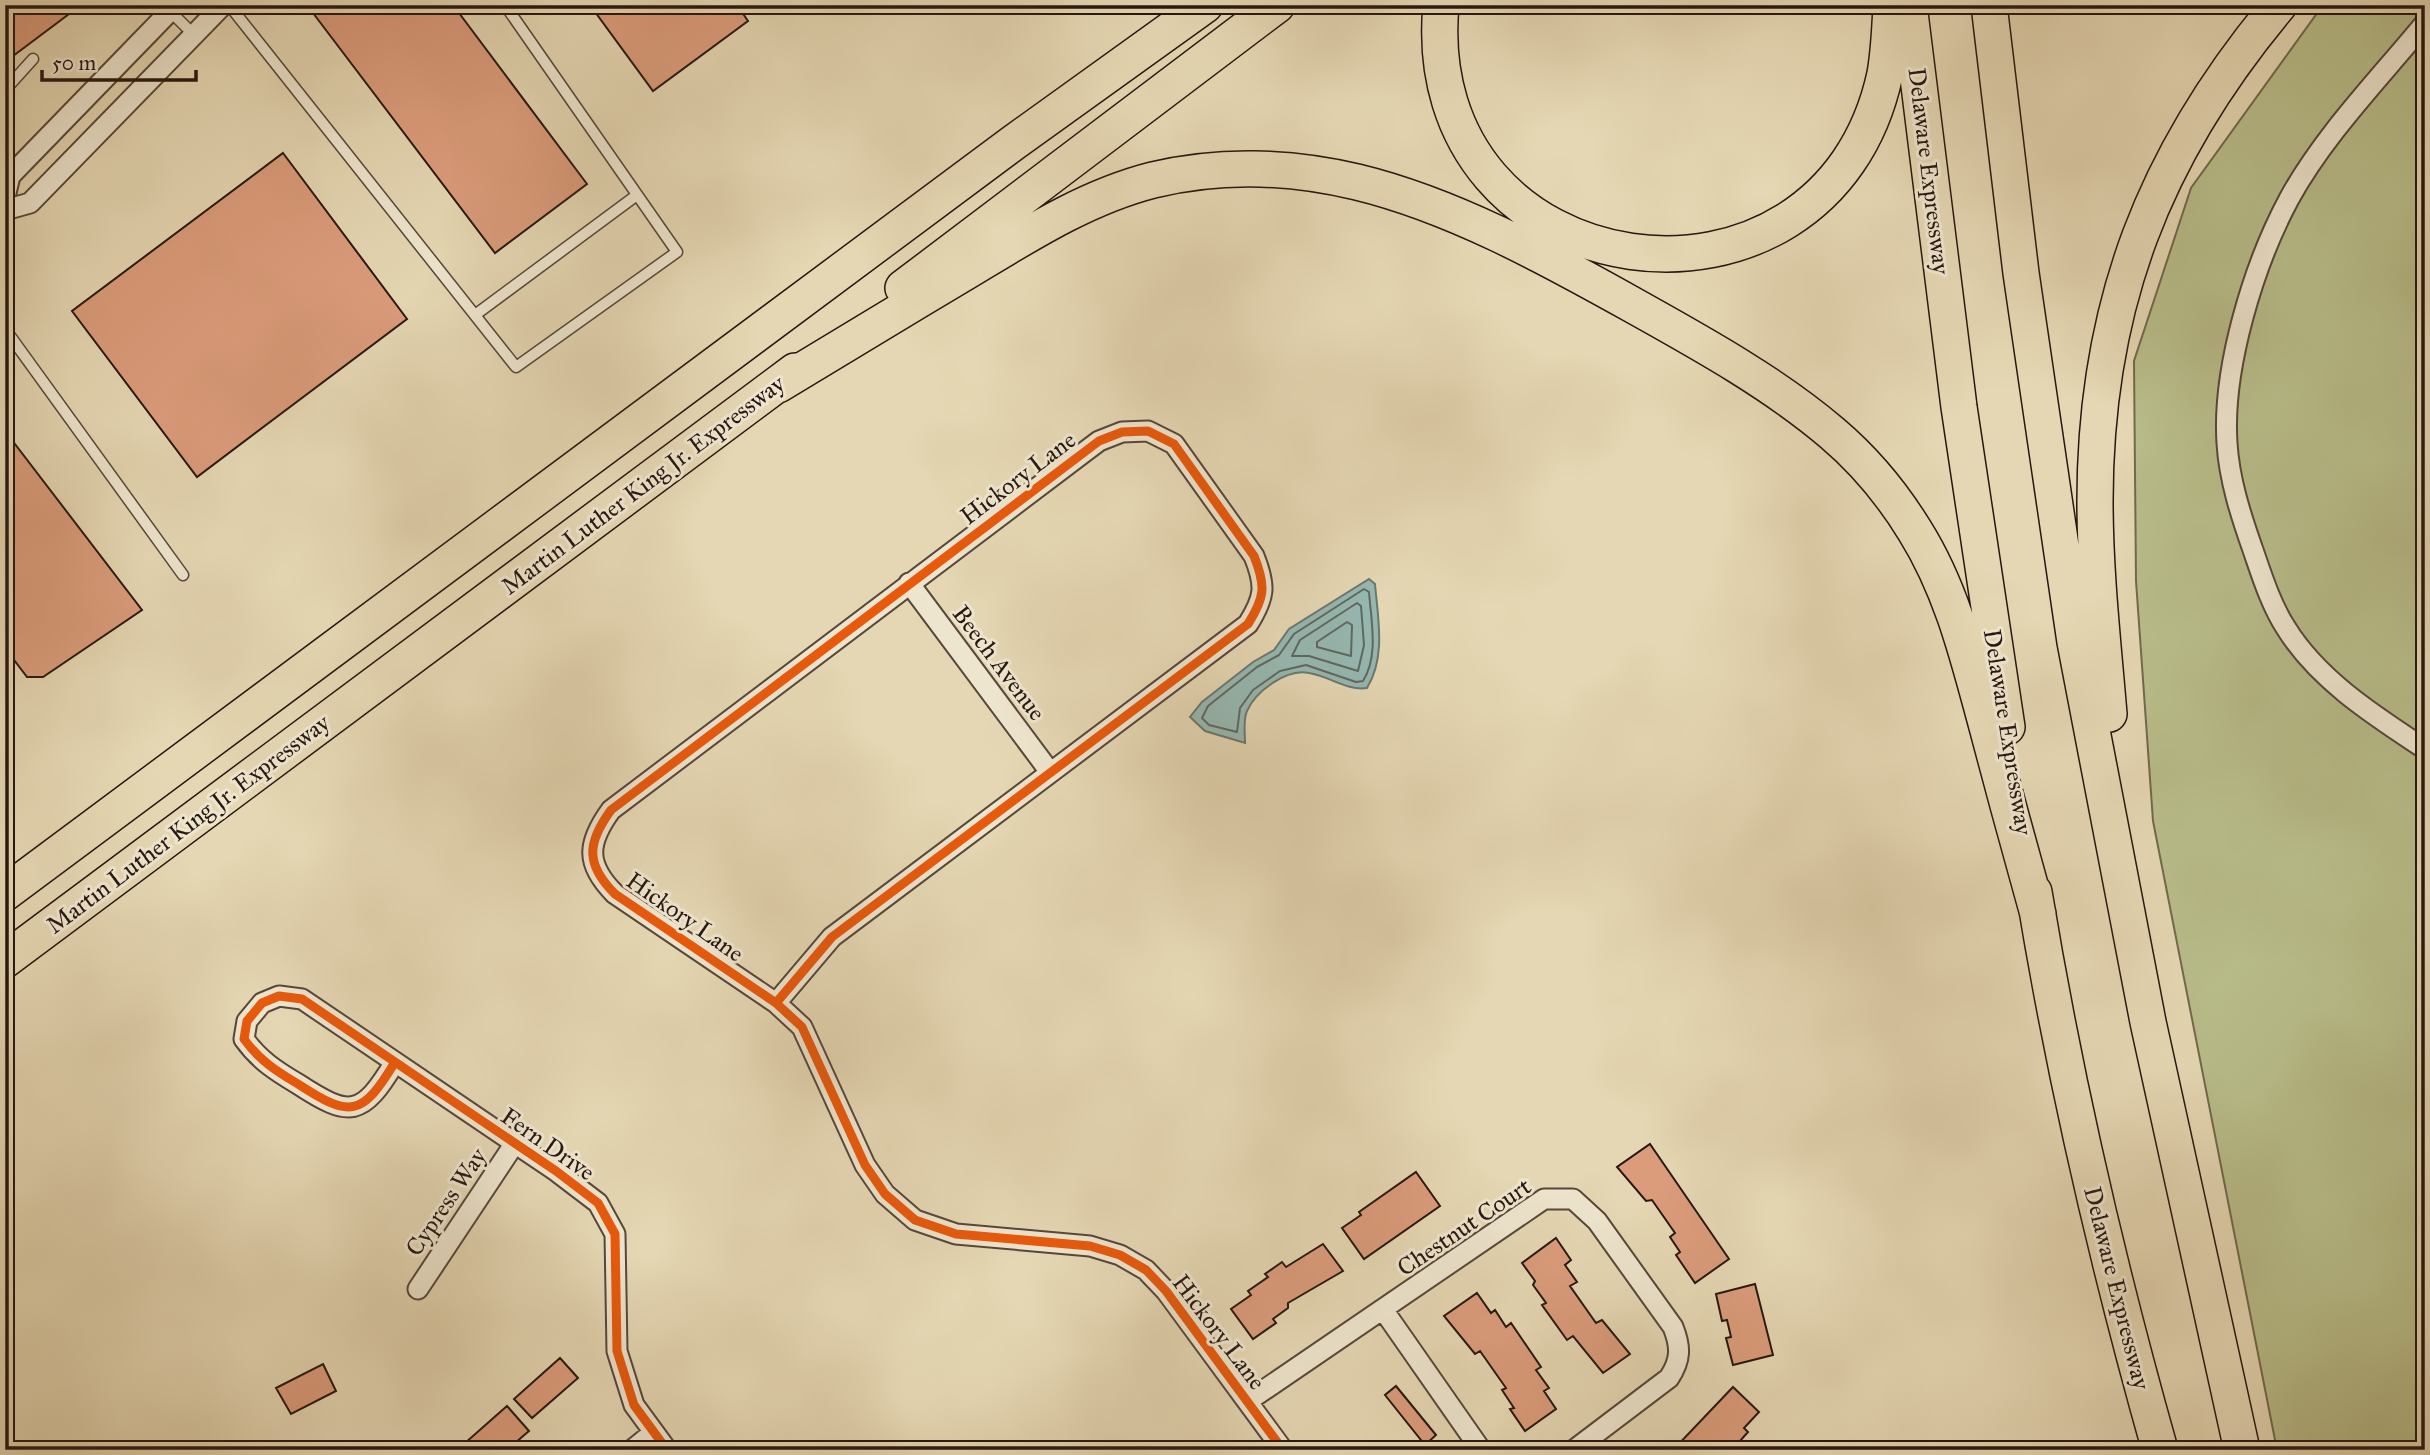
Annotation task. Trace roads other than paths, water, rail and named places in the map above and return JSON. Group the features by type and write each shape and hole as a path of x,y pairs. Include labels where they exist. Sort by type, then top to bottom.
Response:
{"highway":[{"path":"1013,143 1166,5"},
{"path":"5,893 1013,143 1205,5"},
{"name":"Martin Luther King Jr. Expressway","path":"5,960 778,385 1032,187 1277,5"},
{"path":"1441,5 1439,49 1447,92 1465,138 1493,178 1527,211 1570,236 1615,251 1660,255 1703,251 1743,241 1783,222 1829,183 1857,144 1878,97 1888,52 1891,5"},
{"name":"Delaware Expressway","path":"1909,5 1959,407 1994,647 2038,914 2093,1195 2161,1450"},
{"path":"1989,5 2050,483 2075,642 2124,898 2207,1298 2242,1450"},
{"path":"2124,898 2096,539 2096,461 2108,346 2125,276 2165,174 2218,83 2279,5"},
{"path":"778,385 1049,222 1115,191 1173,176 1254,169 1319,175 1384,190 1487,231 1611,293 1723,358 1811,416 1877,478 1923,545 1952,607 2038,914"}],"street":[{"path":"5,210 30,204 223,5"},
{"path":"5,197 10,176 173,8"},
{"path":"2425,23 2319,153 2290,198 2269,243 2238,334 2229,388 2227,443 2239,509 2263,580 2286,629 2330,678 2370,712 2425,749"},
{"name":"Hickory Lane","path":"776,1003 832,937 1248,624 1262,602 1262,578 1255,556 1174,444 1148,431 1122,432 1099,442 611,810 597,829 591,856 598,877 607,886 776,1003 802,1027 865,1165 885,1194 915,1220 956,1234 1090,1246 1120,1255 1146,1270 1166,1291 1283,1450"},
{"name":"Beech Avenue","path":"909,583 1050,772"},
{"name":"Fern Drive","path":"395,1062 369,1099 348,1109 330,1105 258,1059 244,1039 247,1021 262,1003 279,996 302,999 515,1143 598,1203 615,1234 617,1351 634,1405 667,1450"},
{"name":"Cypress Way","path":"418,1289 515,1143"},
{"name":"Chestnut Court","path":"1248,1401 1384,1311 1544,1199 1573,1199 1597,1221 1673,1327 1679,1343 1679,1363 1669,1378 1574,1450"},
{"path":"1384,1311 1481,1450"},
{"path":"632,1450 653,1433"}],"lane":[{"path":"229,5 516,367 677,253 505,5"},
{"path":"173,8 194,35"},
{"path":"5,90 33,60"},
{"path":"475,314 637,195"},
{"path":"5,329 183,575"}],"water":[{"path":"1369,579 1375,584 1379,651 1377,664 1367,688 1352,687 1309,673 1300,672 1282,678 1265,689 1251,703 1245,722 1245,743 1205,731 1190,717 1202,702 1253,662 1274,650 1289,629"}]}
